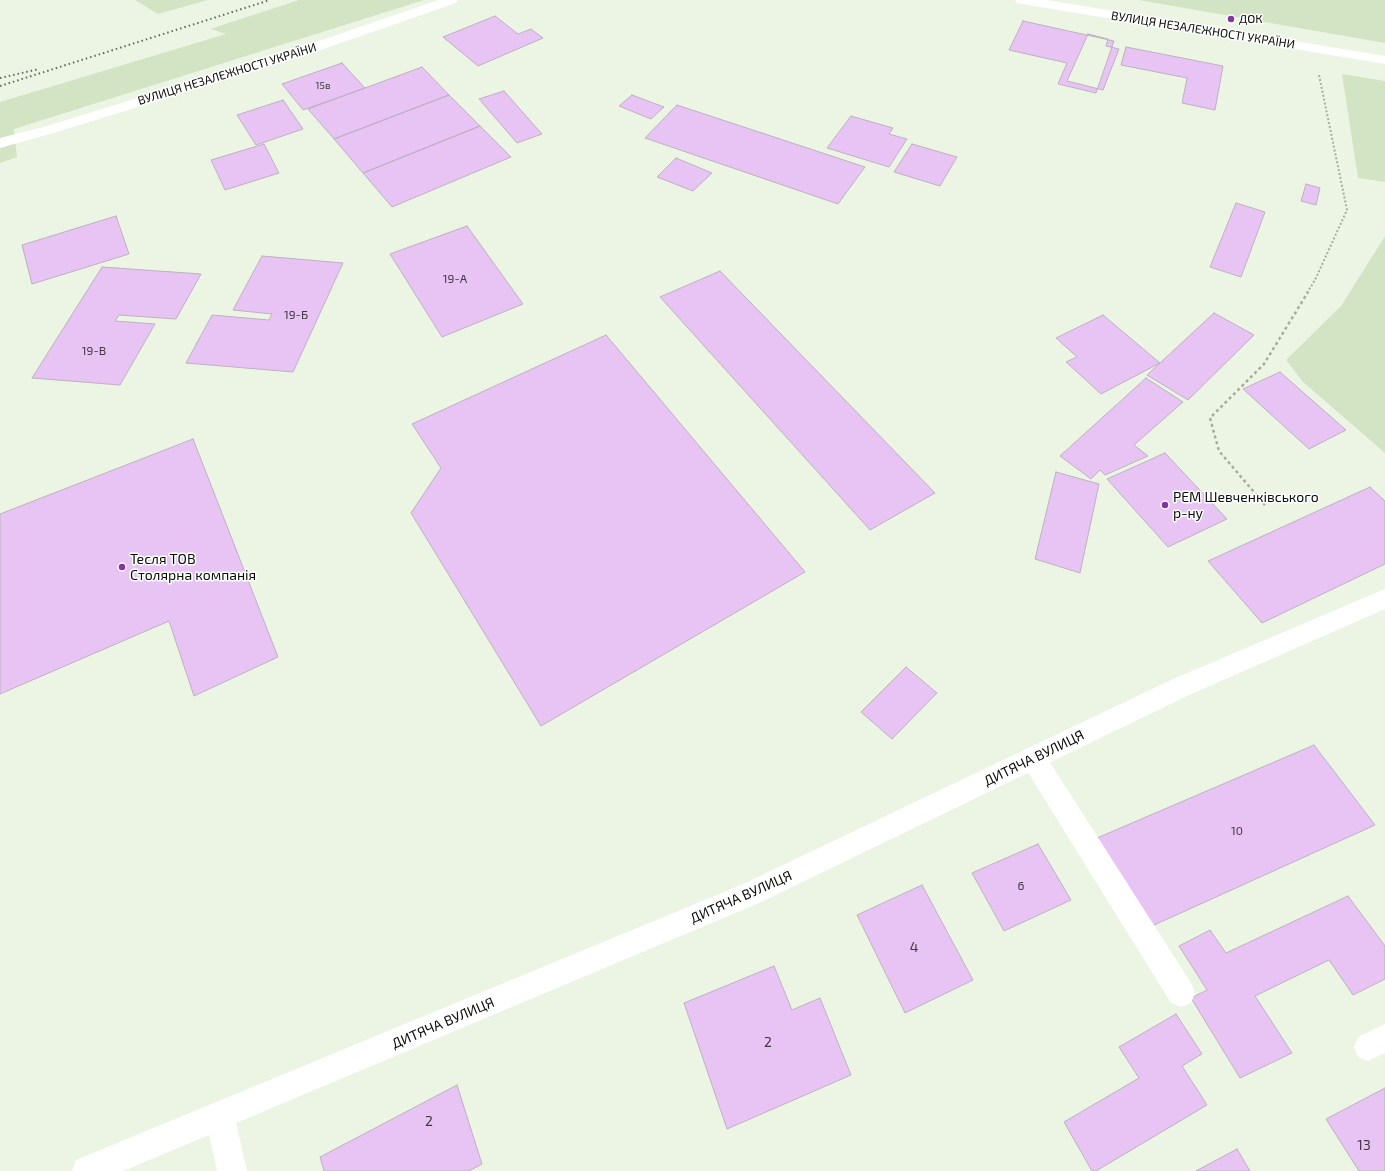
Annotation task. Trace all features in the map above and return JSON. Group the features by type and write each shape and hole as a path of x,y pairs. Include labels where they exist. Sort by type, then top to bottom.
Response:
{"street":[{"name":"ВУЛИЦЯ НЕЗАЛЕЖНОСТІ УКРАЇНИ","path":"0,143 52,129 304,51 451,0"},
{"name":"ВУЛИЦЯ НЕЗАЛЕЖНОСТІ УКРАЇНИ","path":"1022,0 1385,60"},
{"name":"ДИТЯЧА ВУЛИЦЯ","path":"87,1171 750,894 1181,687 1385,599"},
{"path":"1033,758 1181,993"},
{"path":"220,1116 232,1171"}],"path":[{"path":"1265,505 1219,451 1210,418 1264,364 1315,280 1347,210 1318,68"}],"green space":[{"path":"135,0 208,0 158,14"},
{"path":"299,0 424,0 14,129 17,157 0,163 0,102 226,34 210,29"},
{"path":"1139,0 1385,0 1385,43 1144,1"},
{"path":"1342,74 1385,81 1385,182 1358,178"},
{"path":"1385,236 1385,453 1303,382 1286,360 1341,306"}],"building":[{"path":"495,16 518,34 531,29 543,38 478,66 443,37"},
{"path":"1023,21 1114,41 1096,93 1058,84 1067,63 1009,50"},
{"path":"1088,34 1108,39 1106,46 1119,49 1103,90 1067,81"},
{"path":"1126,47 1223,66 1215,110 1182,103 1187,78 1121,65"},
{"path":"342,63 365,88 303,110 282,84"},
{"path":"422,67 449,95 334,139 308,109"},
{"path":"504,91 542,134 517,143 479,99"},
{"path":"449,95 480,126 363,173 334,139"},
{"path":"632,95 664,107 651,119 619,106"},
{"path":"283,100 303,129 256,145 237,115"},
{"path":"677,105 865,167 838,204 645,138"},
{"path":"851,116 893,128 889,134 907,139 889,167 827,148"},
{"path":"480,126 511,157 392,207 363,173"},
{"path":"264,144 279,173 225,190 211,160"},
{"path":"912,144 957,157 940,186 894,172"},
{"path":"676,158 712,173 693,191 657,177"},
{"path":"1306,184 1320,188 1316,205 1301,201"},
{"path":"1236,203 1265,212 1241,277 1210,267"},
{"path":"116,216 129,254 32,284 22,245"},
{"path":"467,226 523,304 442,337 390,254"},
{"path":"262,256 343,263 293,372 186,363 212,315 269,320 272,314 233,310"},
{"path":"102,267 201,274 176,319 119,315 115,321 155,324 120,385 32,378"},
{"path":"720,271 935,493 870,530 660,297"},
{"path":"1214,313 1254,335 1188,400 1147,375"},
{"path":"1103,315 1160,363 1101,394 1066,362 1077,357 1056,338"},
{"path":"606,335 805,572 541,726 411,513 441,468 412,424"},
{"path":"1280,372 1346,430 1309,449 1243,389"},
{"path":"1146,378 1183,402 1134,445 1148,456 1105,475 1100,470 1091,479 1060,456"},
{"name":"Тесля ТОВ Столярна компанія","path":"193,439 278,657 194,696 169,621 0,694 0,514"},
{"path":"1165,453 1227,519 1168,547 1107,479"},
{"path":"1056,472 1099,484 1080,573 1035,559"},
{"path":"1370,487 1385,501 1385,564 1262,623 1208,561"},
{"path":"906,667 937,693 892,739 861,712"},
{"path":"1314,745 1375,825 1152,926 1097,838"},
{"path":"1038,844 1071,900 1004,931 972,873"},
{"path":"922,885 973,980 905,1013 857,915"},
{"path":"1348,896 1385,946 1385,979 1353,995 1329,960 1255,996 1292,1053 1240,1078 1191,998 1207,990 1179,946 1210,930 1226,953"},
{"path":"774,966 792,1010 820,998 851,1075 727,1129 684,1003"},
{"path":"1176,1014 1202,1054 1182,1066 1207,1105 1096,1171 1092,1171 1064,1122 1139,1078 1119,1047"},
{"path":"457,1085 482,1164 469,1171 324,1171 320,1157"},
{"path":"1385,1088 1385,1171 1359,1171 1326,1119"},
{"path":"1237,1149 1250,1171 1196,1171"}],"railway":[{"path":"0,86 270,0"},
{"path":"0,78 39,69"}],"place":[{"name":"ДОК","path":"1231,19"},
{"name":"РЕМ Шевченківського р-ну","path":"1165,505"},
{"name":"Тесля ТОВ Столярна компанія","path":"122,567"}]}
